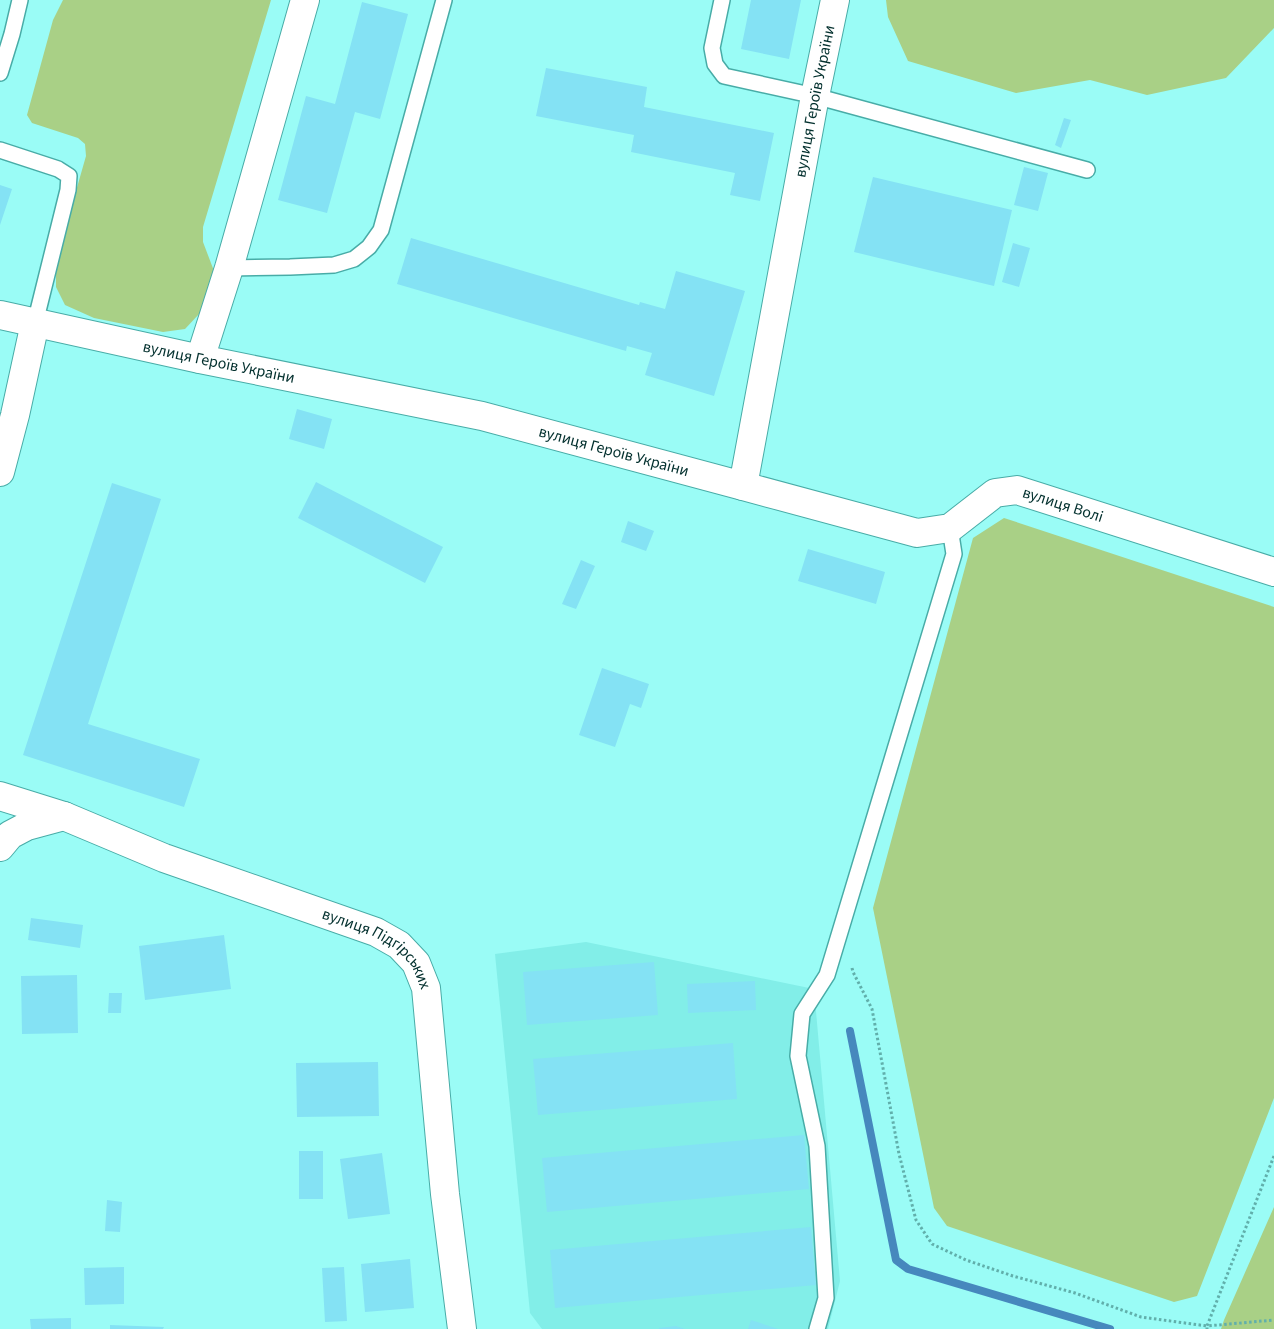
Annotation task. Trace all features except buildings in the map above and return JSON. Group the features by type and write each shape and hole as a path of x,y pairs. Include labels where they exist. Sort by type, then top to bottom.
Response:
{"street":[{"path":"200,359 229,268 305,0"},
{"name":"вулиця Героїв України","path":"0,316 482,416 743,486 815,96 836,0"},
{"path":"0,472 35,324"},
{"name":"вулиця Волі","path":"743,486 917,534 950,528 995,493 1017,490 1274,572"},
{"name":"вулиця Підгірських","path":"0,796 64,816 164,858 376,932 399,945 416,963 426,988 445,1194 462,1329"},
{"path":"0,847 10,835 27,826 64,816"}],"lane":[{"path":"0,73 6,32 20,0"},
{"path":"229,268 334,265 354,258 369,247 381,230 444,0"},
{"path":"722,0 712,48 715,64 724,76 815,96 1087,170"},
{"path":"0,150 58,169 69,176 68,190 35,324"},
{"path":"817,1329 826,1298 816,1146 798,1056 802,1014 826,975 852,892 954,554 950,528"}],"path":[{"path":"852,963 853,972 872,1009 899,1154 916,1220 932,1244 966,1260 1013,1276 1075,1293 1141,1317 1207,1327 1274,1320"},
{"path":"1207,1327 1274,1156"}],"shaded area":[{"path":"586,942 814,989 840,1281 828,1329 542,1329 530,1313 495,954"}],"green space":[{"path":"63,0 271,0 203,227 203,242 214,271 200,313 185,329 163,332 94,318 65,305 56,287 56,261 86,156 85,144 78,138 32,123 27,115 53,20"},
{"path":"886,0 1274,0 1274,28 1226,78 1147,95 1090,80 1016,93 908,61 888,17"},
{"path":"1004,518 1274,607 1274,1098 1197,1296 1174,1302 947,1226 934,1208 873,908 973,538"},
{"path":"1274,1207 1274,1329 1221,1329 1224,1320"}],"waterway":[{"path":"850,1031 896,1260 908,1269 1110,1329"}]}
